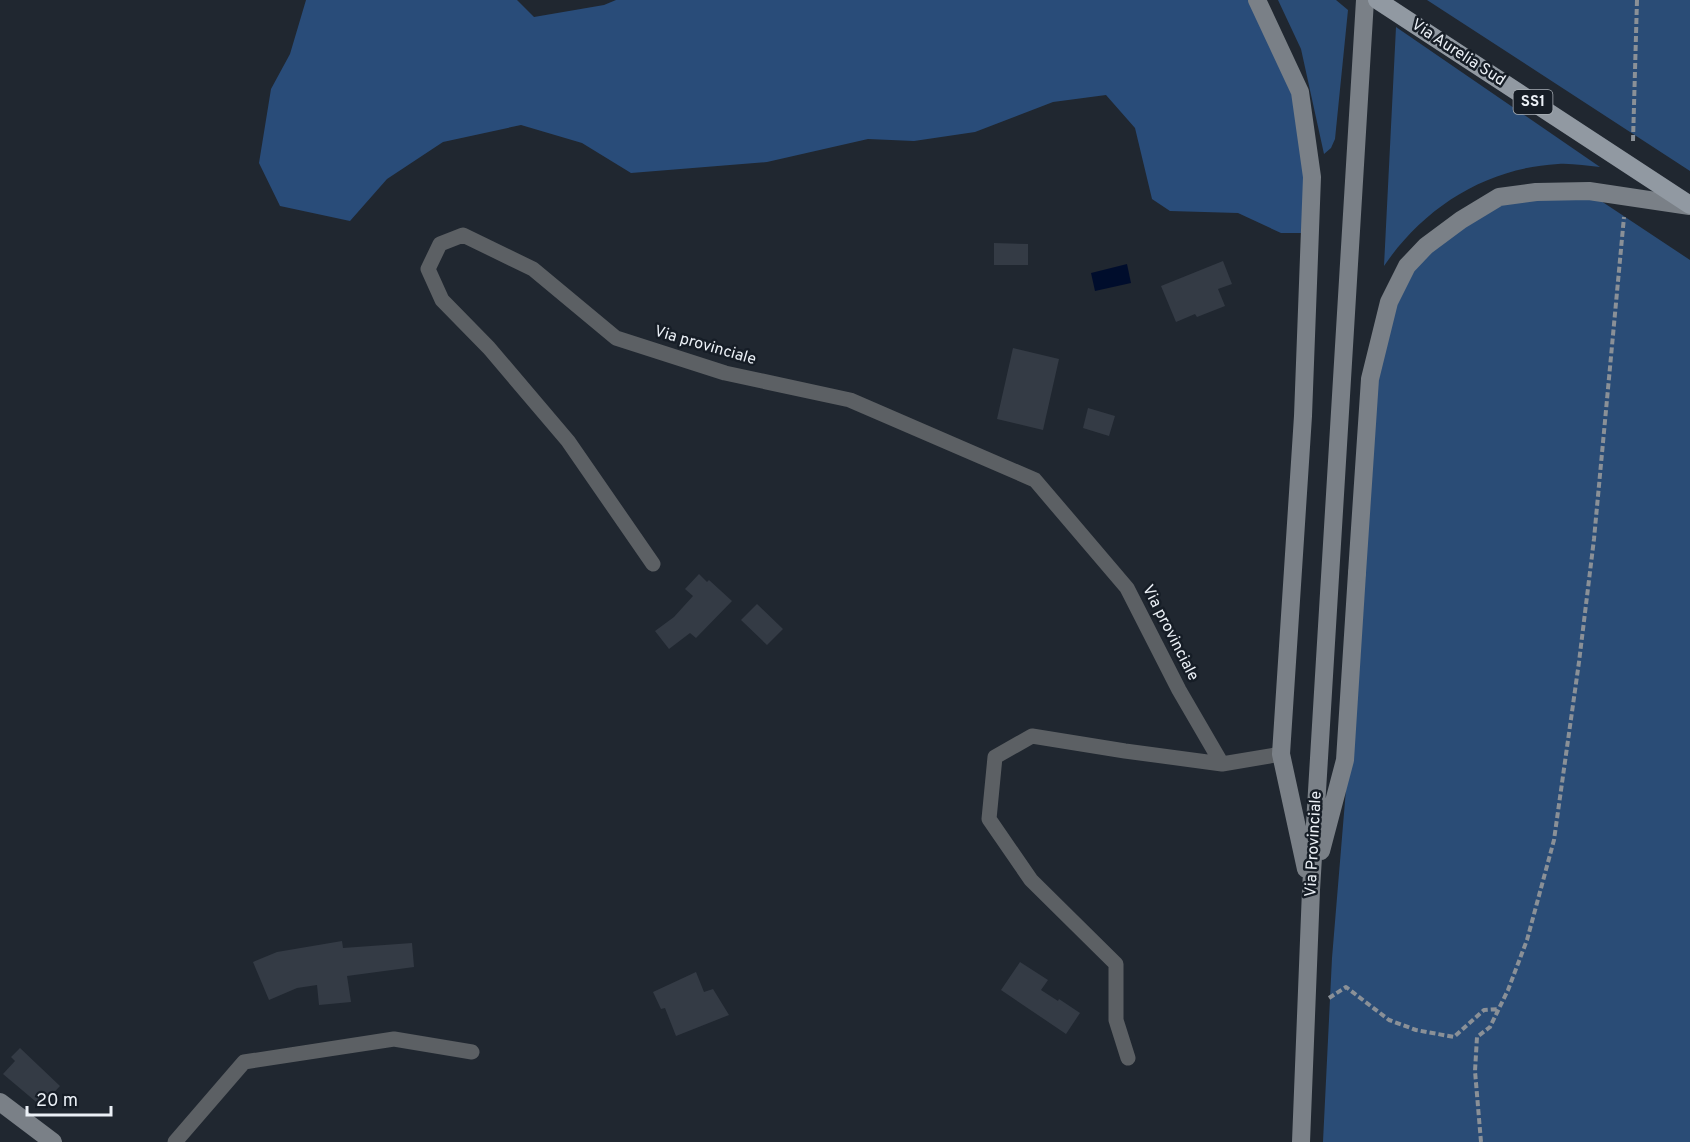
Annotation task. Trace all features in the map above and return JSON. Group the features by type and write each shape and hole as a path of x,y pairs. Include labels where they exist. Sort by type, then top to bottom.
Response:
{"main road":[{"path":"1257,0 1300,92 1312,177 1303,416 1281,754 1311,890"},
{"name":"Via Provinciale","path":"1301,1142 1311,890 1365,0"},
{"name":"Via Aurelia Sud","path":"1377,0 1690,205"},
{"path":"1311,890 1345,760 1370,379 1389,302 1407,266 1426,246 1461,220 1499,197 1536,192 1589,191 1690,205"},
{"path":"0,1102 53,1142"}],"lane":[{"name":"Via provinciale","path":"652,564 567,441 489,348 442,300 428,268 440,244 464,235 533,269 616,338 725,373 850,400 1035,480 1128,588 1179,690 1222,764"},
{"path":"1128,1058 1116,1020 1116,964 1031,880 989,819 994,758 1032,736 1125,752 1222,764 1281,754"},
{"path":"175,1142 244,1062 394,1039 472,1052"}],"path":[{"path":"1632,150 1636,0"},
{"path":"1481,1142 1475,1071 1477,1037 1490,1027 1527,940 1554,840 1594,539 1625,207"},
{"path":"1305,1020 1324,1002 1346,987 1389,1020 1416,1030 1454,1037 1484,1010 1499,1009"}],"shaded area":[{"path":"306,0 517,0 534,17 604,5 616,0 1257,0 1300,92 1311,233 1281,233 1238,213 1170,211 1152,199 1135,128 1106,95 1053,102 975,132 914,141 868,139 767,162 631,173 582,143 521,125 443,142 387,179 350,221 280,206 259,163 271,89 290,54"},
{"path":"1278,0 1336,0 1348,10 1335,139 1331,148 1324,154 1301,49"},
{"path":"1427,0 1690,0 1690,171"},
{"path":"1396,27 1600,167 1563,164 1531,167 1482,182 1459,194 1418,226 1384,266"},
{"path":"1589,193 1690,260 1690,1142 1323,1142 1332,958 1346,789 1371,379 1409,267 1499,198"},
{"path":"1127,264 1131,283 1095,291 1091,273"}],"building":[{"path":"994,243 1028,244 1028,265 994,265"},
{"path":"1223,261 1232,284 1218,289 1225,306 1176,322 1161,286"},
{"path":"1013,348 1059,359 1043,430 997,419"},
{"path":"1088,408 1115,416 1109,436 1083,428"},
{"path":"699,574 732,601 696,638 690,633 669,649 655,631 674,617 693,596 685,589"},
{"path":"757,604 783,629 767,645 741,620"},
{"path":"342,941 343,948 412,943 414,967 347,976 351,1002 319,1005 317,985 297,988 269,1000 253,962 277,952"},
{"path":"1020,962 1048,980 1041,990 1080,1013 1066,1034 1001,990"},
{"path":"696,972 704,992 713,989 729,1015 676,1036 665,1008 661,1009 653,992"},
{"path":"20,1048 60,1086 41,1106 3,1074 15,1061 11,1057"}]}
